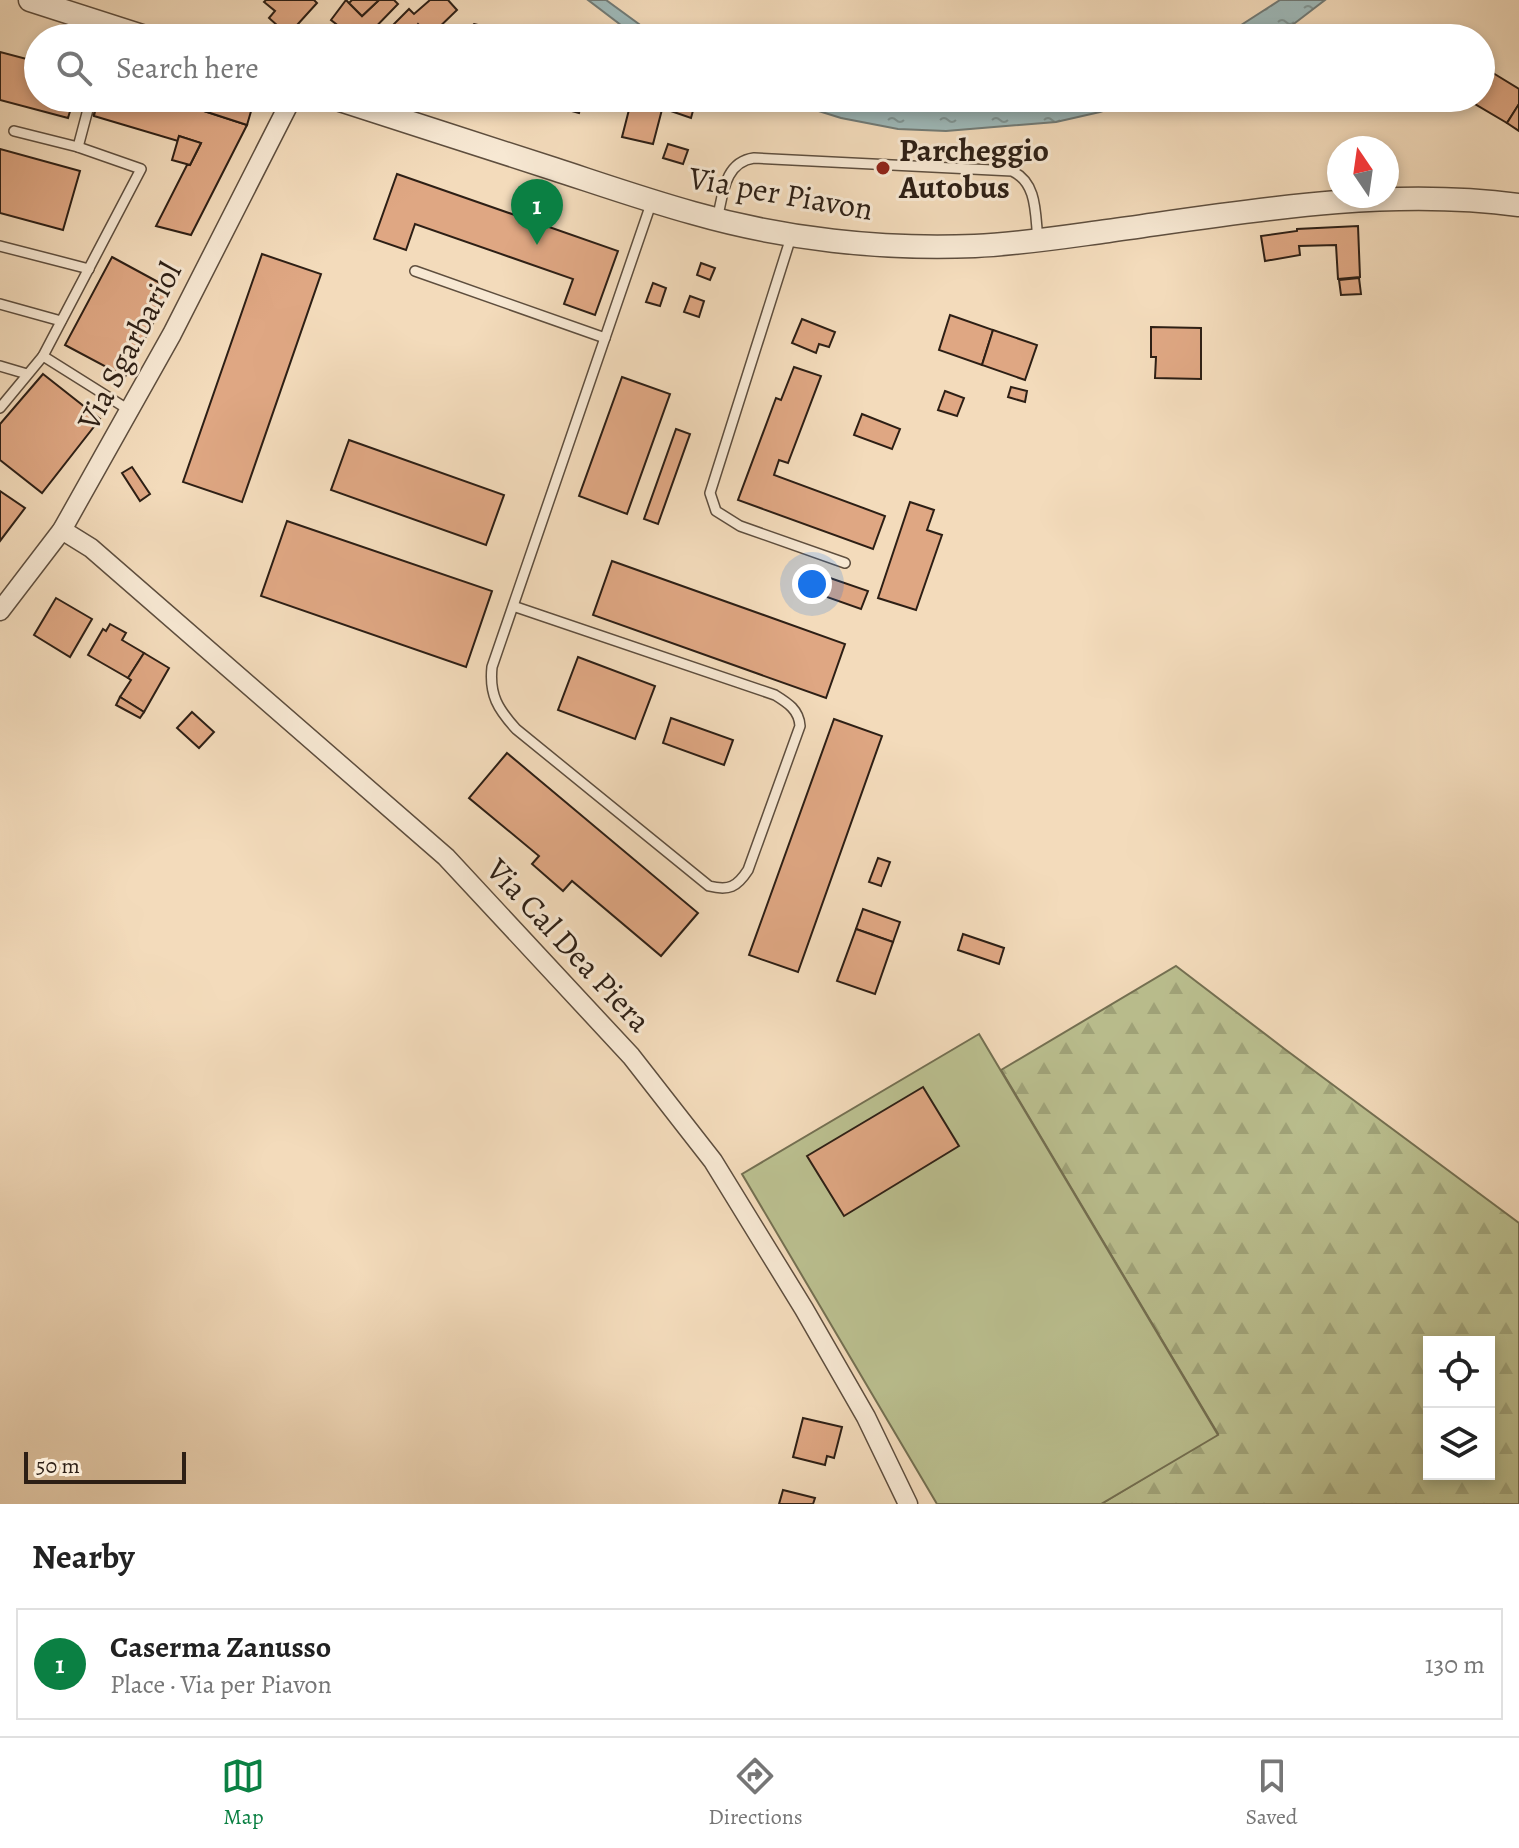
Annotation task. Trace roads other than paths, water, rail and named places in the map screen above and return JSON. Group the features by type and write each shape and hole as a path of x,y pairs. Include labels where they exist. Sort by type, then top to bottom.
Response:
{"street":[{"path":"30,0 88,24"},
{"name":"Via Sgarbariol","path":"0,611 62,530 179,320 285,112"},
{"name":"Via per Piavon","path":"377,112 717,220 792,234 922,246 977,246 1038,240 1333,202 1447,198 1519,205"},
{"name":"Via Cal Dea Piera","path":"62,530 91,548 446,857 631,1056 713,1161 780,1268 866,1417 908,1504"}],"lane":[{"path":"78,147 87,112"},
{"path":"0,408 43,356 141,169 78,147 14,131"},
{"path":"717,220 730,172 746,159 1012,171 1022,176 1031,189 1038,240"},
{"path":"513,606 775,695 795,710 800,726 748,870 740,882 730,888 709,886 516,729 495,701 491,677 492,667 652,201"},
{"path":"792,234 710,493 716,511 740,526 845,563"},
{"path":"0,246 89,269"},
{"path":"415,271 605,338"},
{"path":"0,304 61,321"},
{"path":"43,356 129,410"},
{"path":"0,366 27,374"}],"water":[{"path":"588,0 606,0 639,24 620,24"},
{"path":"1280,0 1325,0 1293,24 1243,24"},
{"path":"822,112 1100,112 1056,122 946,131 898,129"}],"place":[{"name":"Parcheggio Autobus","path":"883,168"},
{"name":"Caserma Zanusso","path":"537,245"}]}
